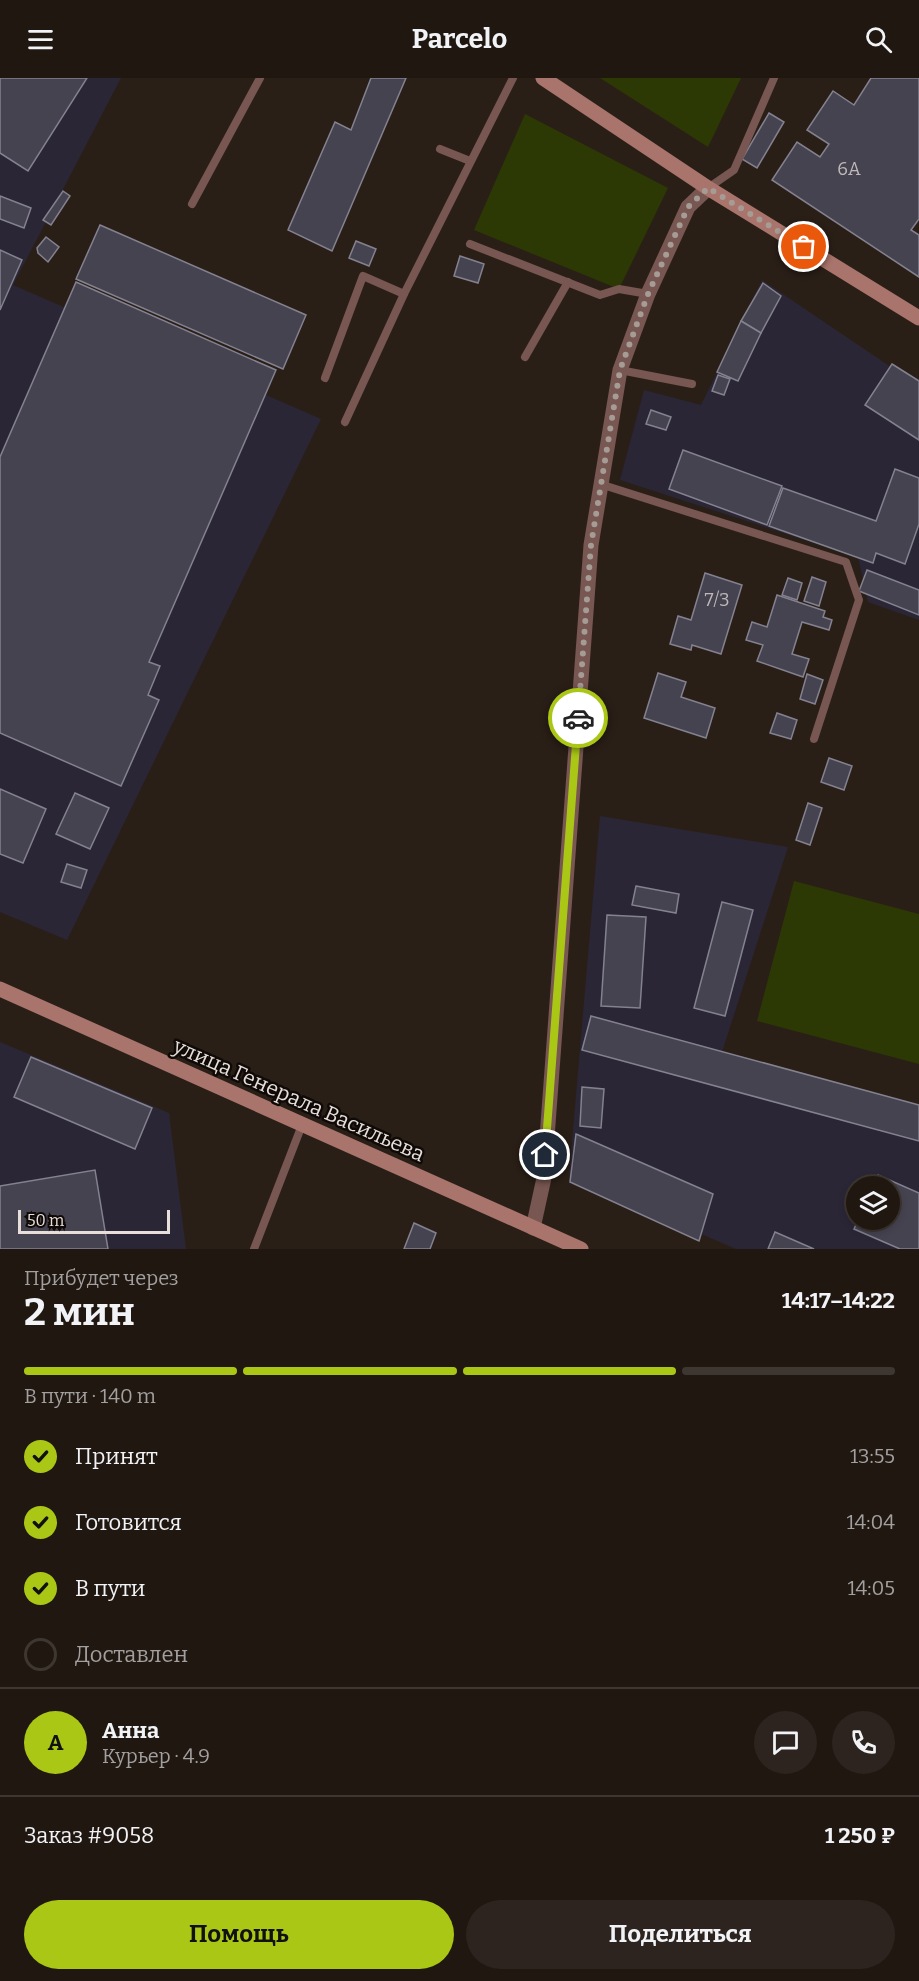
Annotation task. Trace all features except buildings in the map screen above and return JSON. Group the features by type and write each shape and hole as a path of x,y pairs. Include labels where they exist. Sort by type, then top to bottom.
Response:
{"main road":[{"path":"543,78 708,188 919,318"},
{"name":"улица Генерала Васильева","path":"0,989 581,1249"}],"street":[{"path":"533,1228 544,1178 591,545 600,484 620,370 648,294 688,207 708,188"}],"lane":[{"path":"192,204 260,78"},
{"path":"345,422 404,294 513,78"},
{"path":"708,188 734,170 774,78"},
{"path":"440,149 470,161"},
{"path":"470,244 600,295 619,289 648,294"},
{"path":"325,378 363,276 404,294"},
{"path":"525,357 568,282"},
{"path":"620,370 692,384"},
{"path":"600,484 846,562 859,600 814,739"},
{"path":"254,1249 302,1125"}],"shaded area":[{"path":"0,78 121,78 13,285 321,419 67,940 0,912"},
{"path":"762,280 919,386 919,620 868,602 858,557 620,480 644,390 701,405"},
{"path":"600,816 788,847 712,1083 919,1138 919,1249 736,1249 569,1177"},
{"path":"0,1042 169,1113 186,1249 0,1249"}],"green space":[{"path":"600,78 741,78 708,147"},
{"path":"525,114 668,188 619,289 474,230"},
{"path":"794,881 919,914 919,1064 757,1021"}],"way so far":[{"path":"578,718 591,545 620,370 648,294 688,207 708,188 804,247"}],"route":[{"path":"545,1155 578,718"}]}
